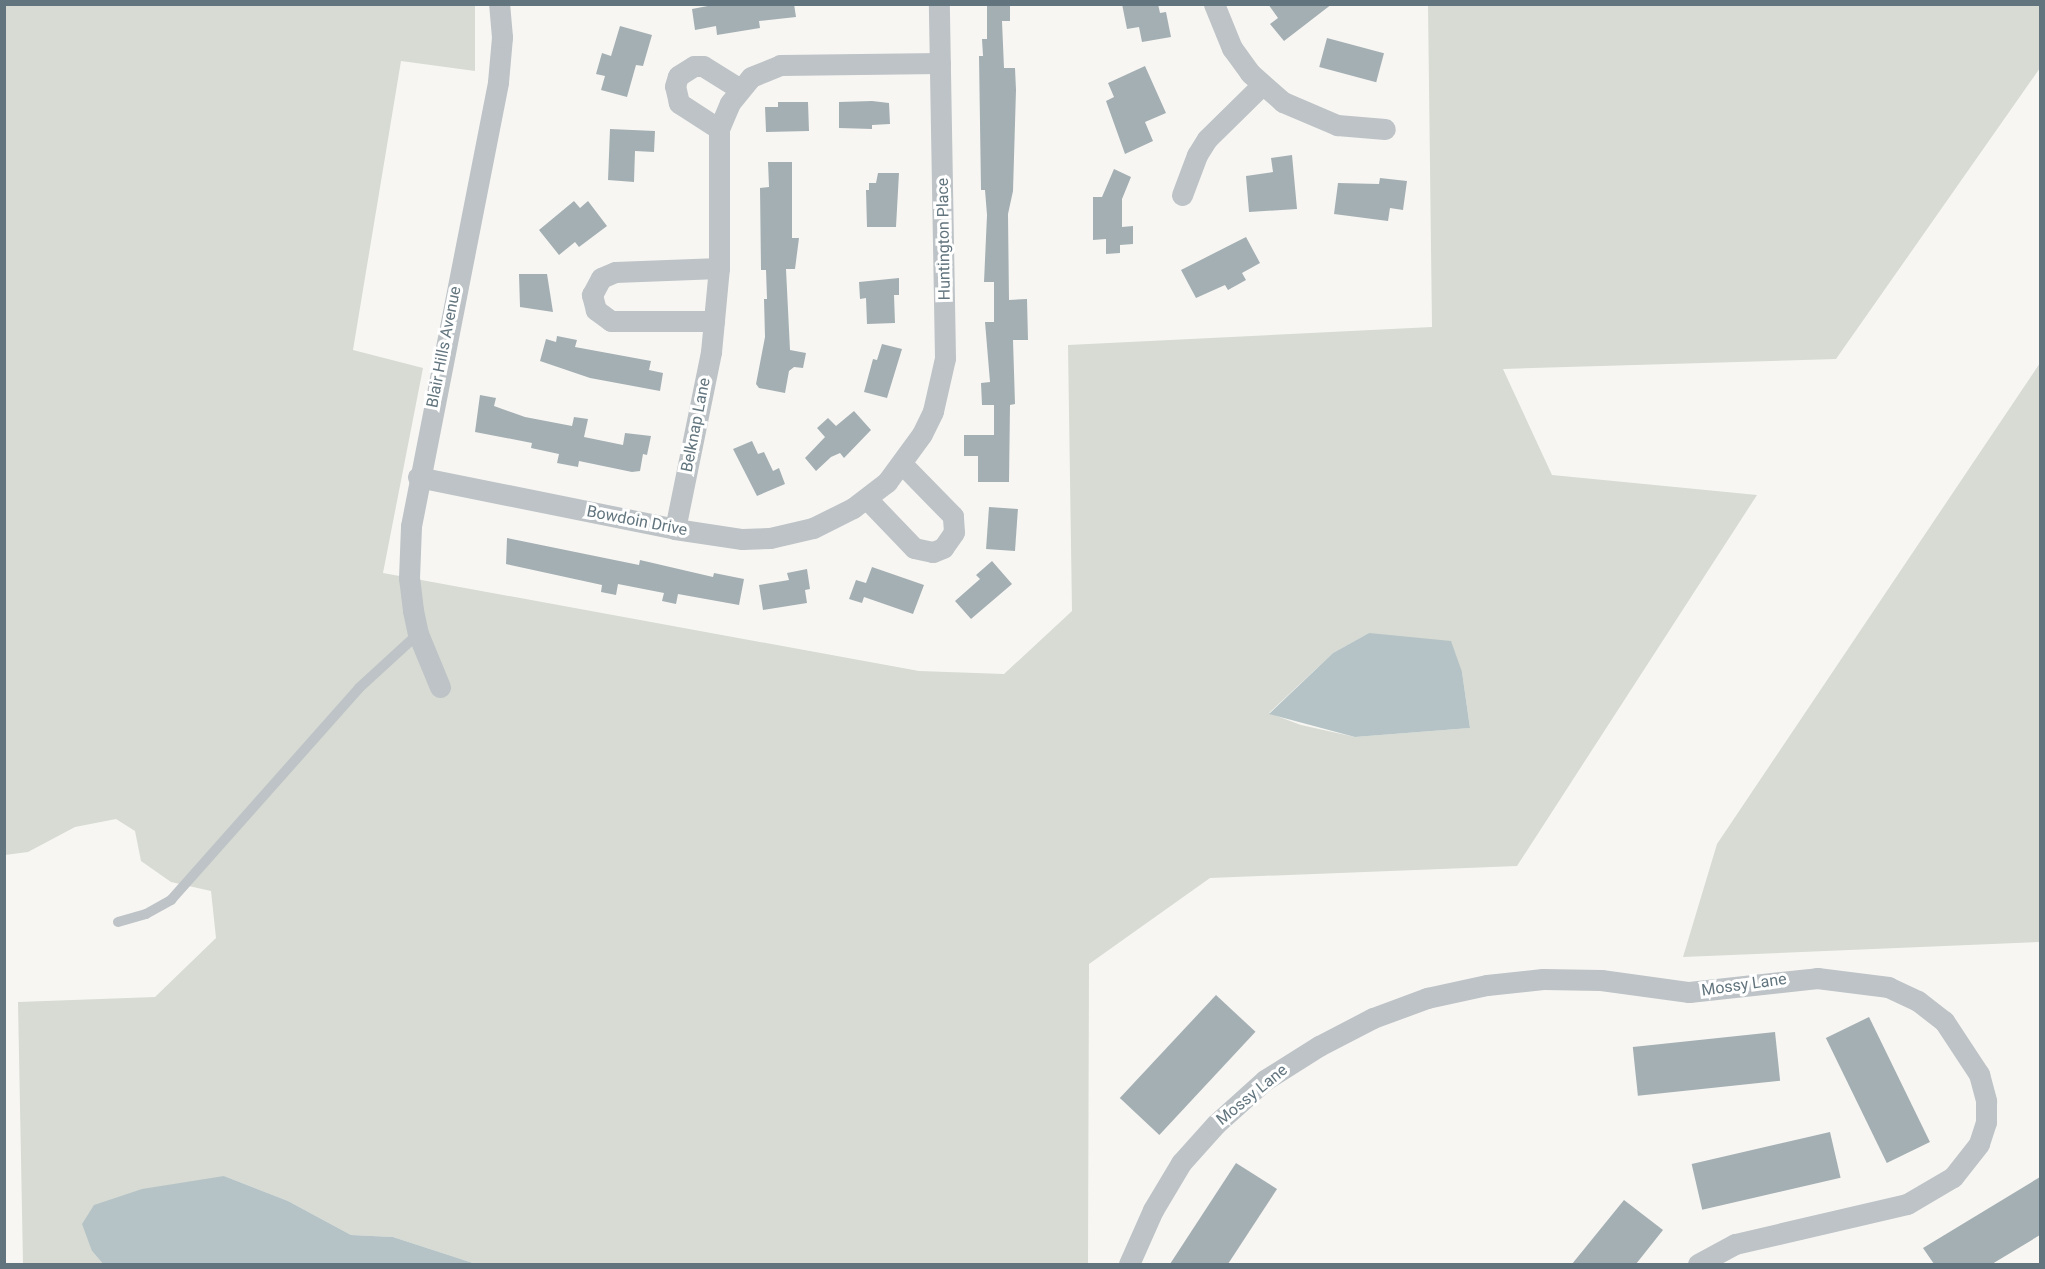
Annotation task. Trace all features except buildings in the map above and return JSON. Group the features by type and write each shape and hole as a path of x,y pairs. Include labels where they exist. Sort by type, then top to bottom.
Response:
{"street":[{"name":"Blair Hills Avenue","path":"440,687 418,634 408,562 418,477 498,82 502,37 499,4"},
{"name":"Huntington Place","path":"860,504 903,465 933,411 945,358 939,4"},
{"path":"1214,4 1232,48 1262,85 1283,102 1336,125 1385,129"},
{"name":"Belknap Lane","path":"675,529 714,321 719,268 719,129 740,89 752,77 780,65 940,63"},
{"path":"719,129 679,103 675,86 678,76 694,66 704,66 740,89"},
{"path":"1182,195 1197,155 1207,139 1262,85"},
{"path":"714,321 611,321 596,310 592,295 601,278 615,272 719,268"},
{"path":"860,504 914,548 933,552 943,548 954,532 952,516 903,465"},
{"name":"Bowdoin Drive","path":"418,477 675,529 742,539 770,538 813,528 860,504"},
{"name":"Mossy Lane","path":"1129,1264 1153,1210 1181,1163 1216,1124 1265,1080 1319,1046 1373,1018 1427,998 1487,985 1543,980 1601,980 1689,992 1817,978 1888,987 1918,1001 1944,1021 1979,1074 1986,1101 1986,1122 1979,1144 1953,1177 1907,1204 1735,1244 1698,1264"}],"lane":[{"path":"118,922 146,914 171,900 359,688 418,634"}],"shaded area":[{"path":"4,5 475,5 475,71 401,61 353,350 423,368 383,573 919,671 1004,674 1072,611 1068,345 1432,327 1428,5 2040,5 2040,68 1836,359 1503,369 1552,475 1757,495 1517,866 1210,878 1089,964 1088,1264 476,1264 393,1237 351,1235 288,1201 224,1176 92,1251 103,1264 23,1264 18,1002 155,997 216,938 211,891 171,882 141,861 135,831 116,819 75,827 28,852 5,855","holes":["1369,633 1462,672 1470,728 1355,737 1301,725 1269,713 1333,653"]},
{"path":"2040,363 2040,942 1683,957 1717,844"},
{"path":"1369,633 1451,641 1462,672 1470,728 1355,737 1269,714 1333,653"},
{"path":"224,1176 288,1201 351,1235 393,1237 476,1264 103,1264 92,1251 82,1224 94,1205 142,1189"}]}
